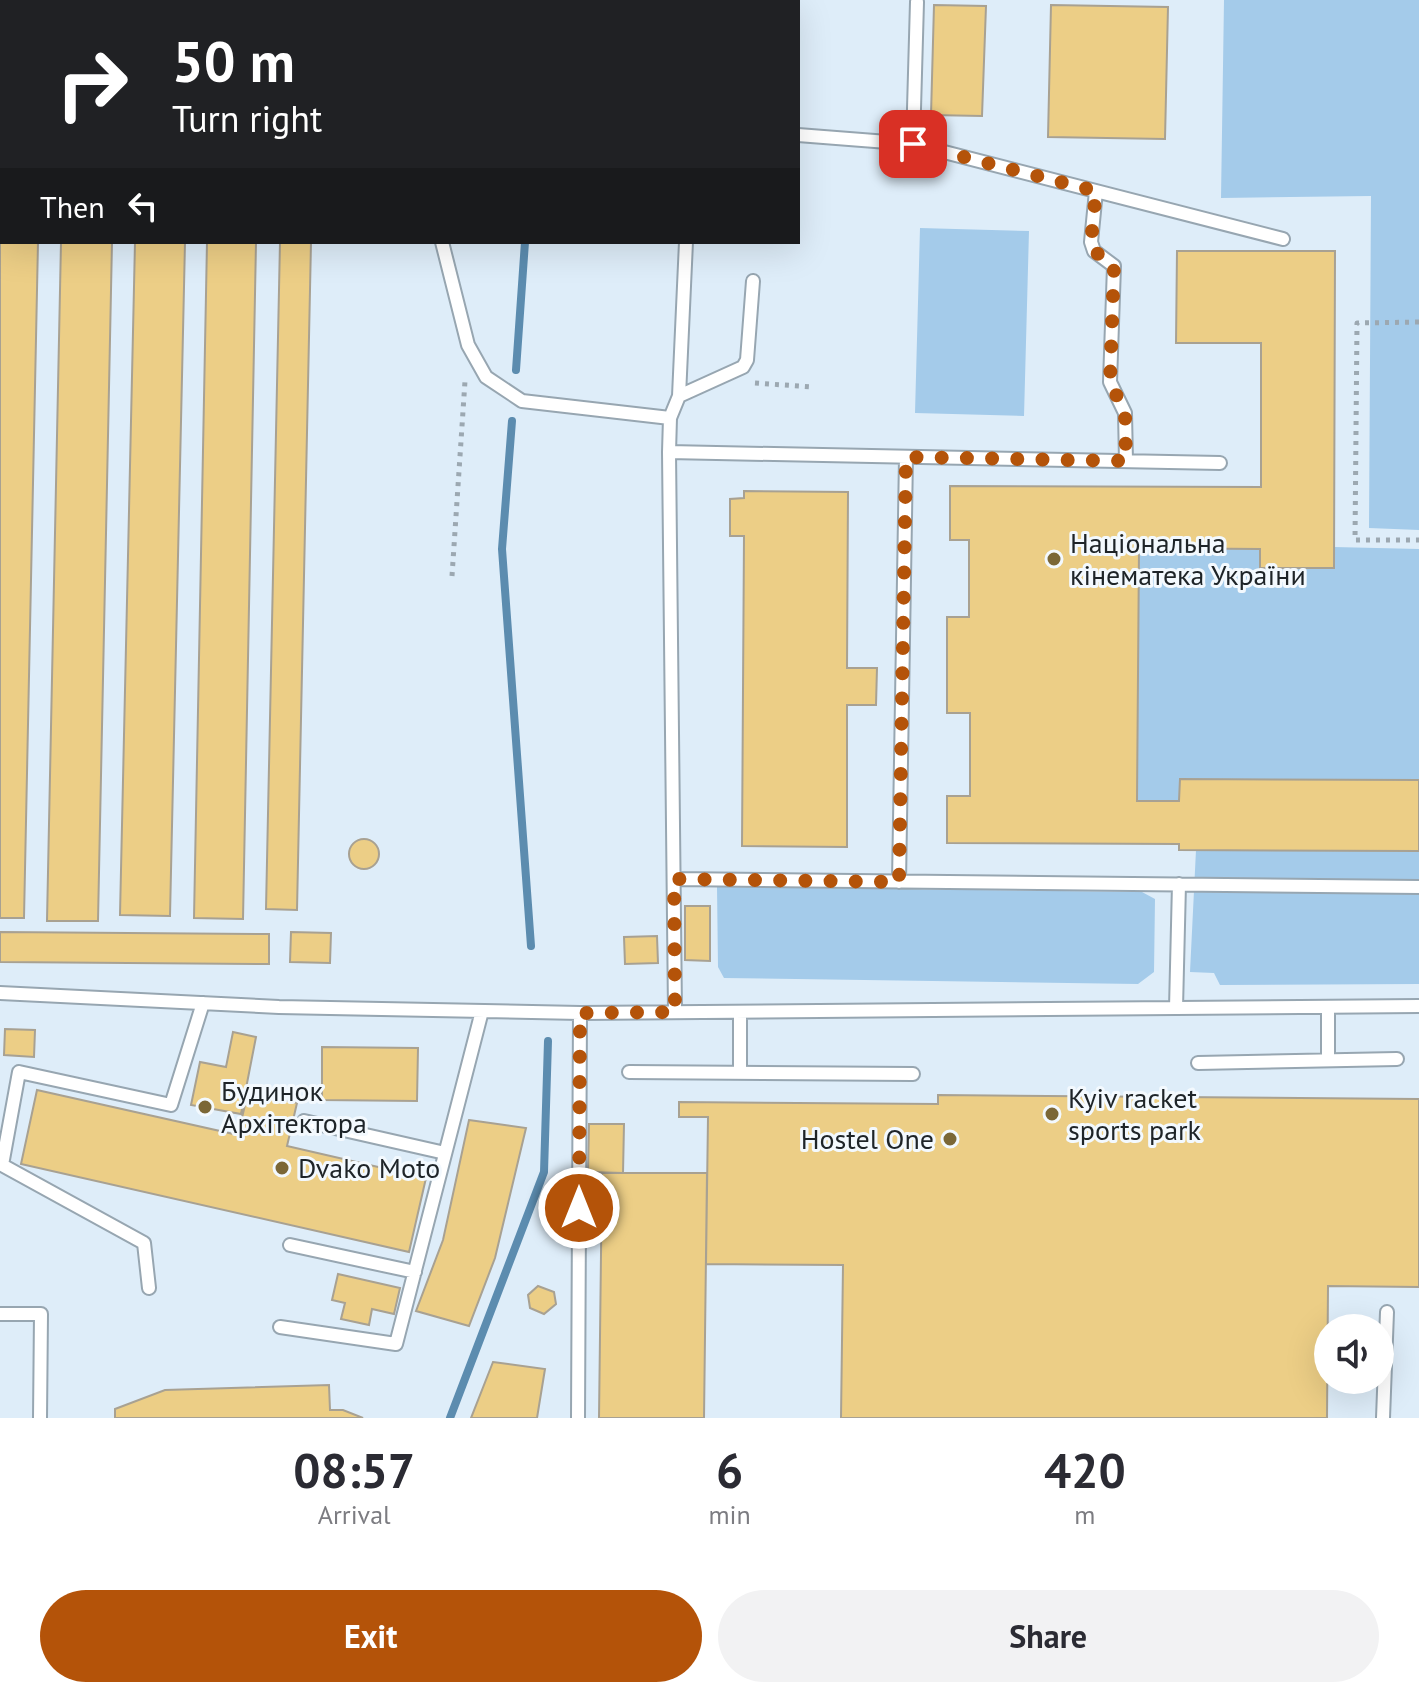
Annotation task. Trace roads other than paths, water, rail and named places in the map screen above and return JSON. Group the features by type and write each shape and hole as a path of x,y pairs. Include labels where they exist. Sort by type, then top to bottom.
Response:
{"lane":[{"path":"913,144 917,2"},
{"path":"800,135 913,144 1283,239"},
{"path":"1096,191 1091,242 1094,251 1114,266 1110,382 1125,413 1126,461"},
{"path":"443,244 468,345 486,377 522,401 670,418"},
{"path":"675,1012 669,452 670,418 679,396 686,244"},
{"path":"679,396 737,372 747,360 753,281"},
{"path":"669,452 1220,463"},
{"path":"899,882 906,457"},
{"path":"674,879 1419,887"},
{"path":"1176,1008 1179,884"},
{"path":"0,993 203,1003 580,1013 1419,1006"},
{"path":"149,1288 144,1243 2,1165 19,1072 171,1105 203,1003"},
{"path":"1328,1007 1328,1060"},
{"path":"280,1327 396,1344 482,1011"},
{"path":"740,1012 740,1073"},
{"path":"578,1418 580,1013"},
{"path":"1198,1063 1397,1059"},
{"path":"629,1072 913,1074"},
{"path":"304,1121 445,1153"},
{"path":"290,1245 415,1272"},
{"path":"1383,1418 1387,1312"},
{"path":"0,1314 41,1314 40,1418"}],"waterway":[{"path":"516,370 525,244"},
{"path":"512,421 502,549 531,946"},
{"path":"450,1418 544,1172 548,1041"}],"place":[{"name":"Національна кінематека України","path":"1054,559"},
{"name":"Будинок Архітектора","path":"205,1107"},
{"name":"Kyiv racket sports park","path":"1052,1114"},
{"name":"Hostel One","path":"950,1139"},
{"name":"Dvako Moto","path":"282,1168"}]}
